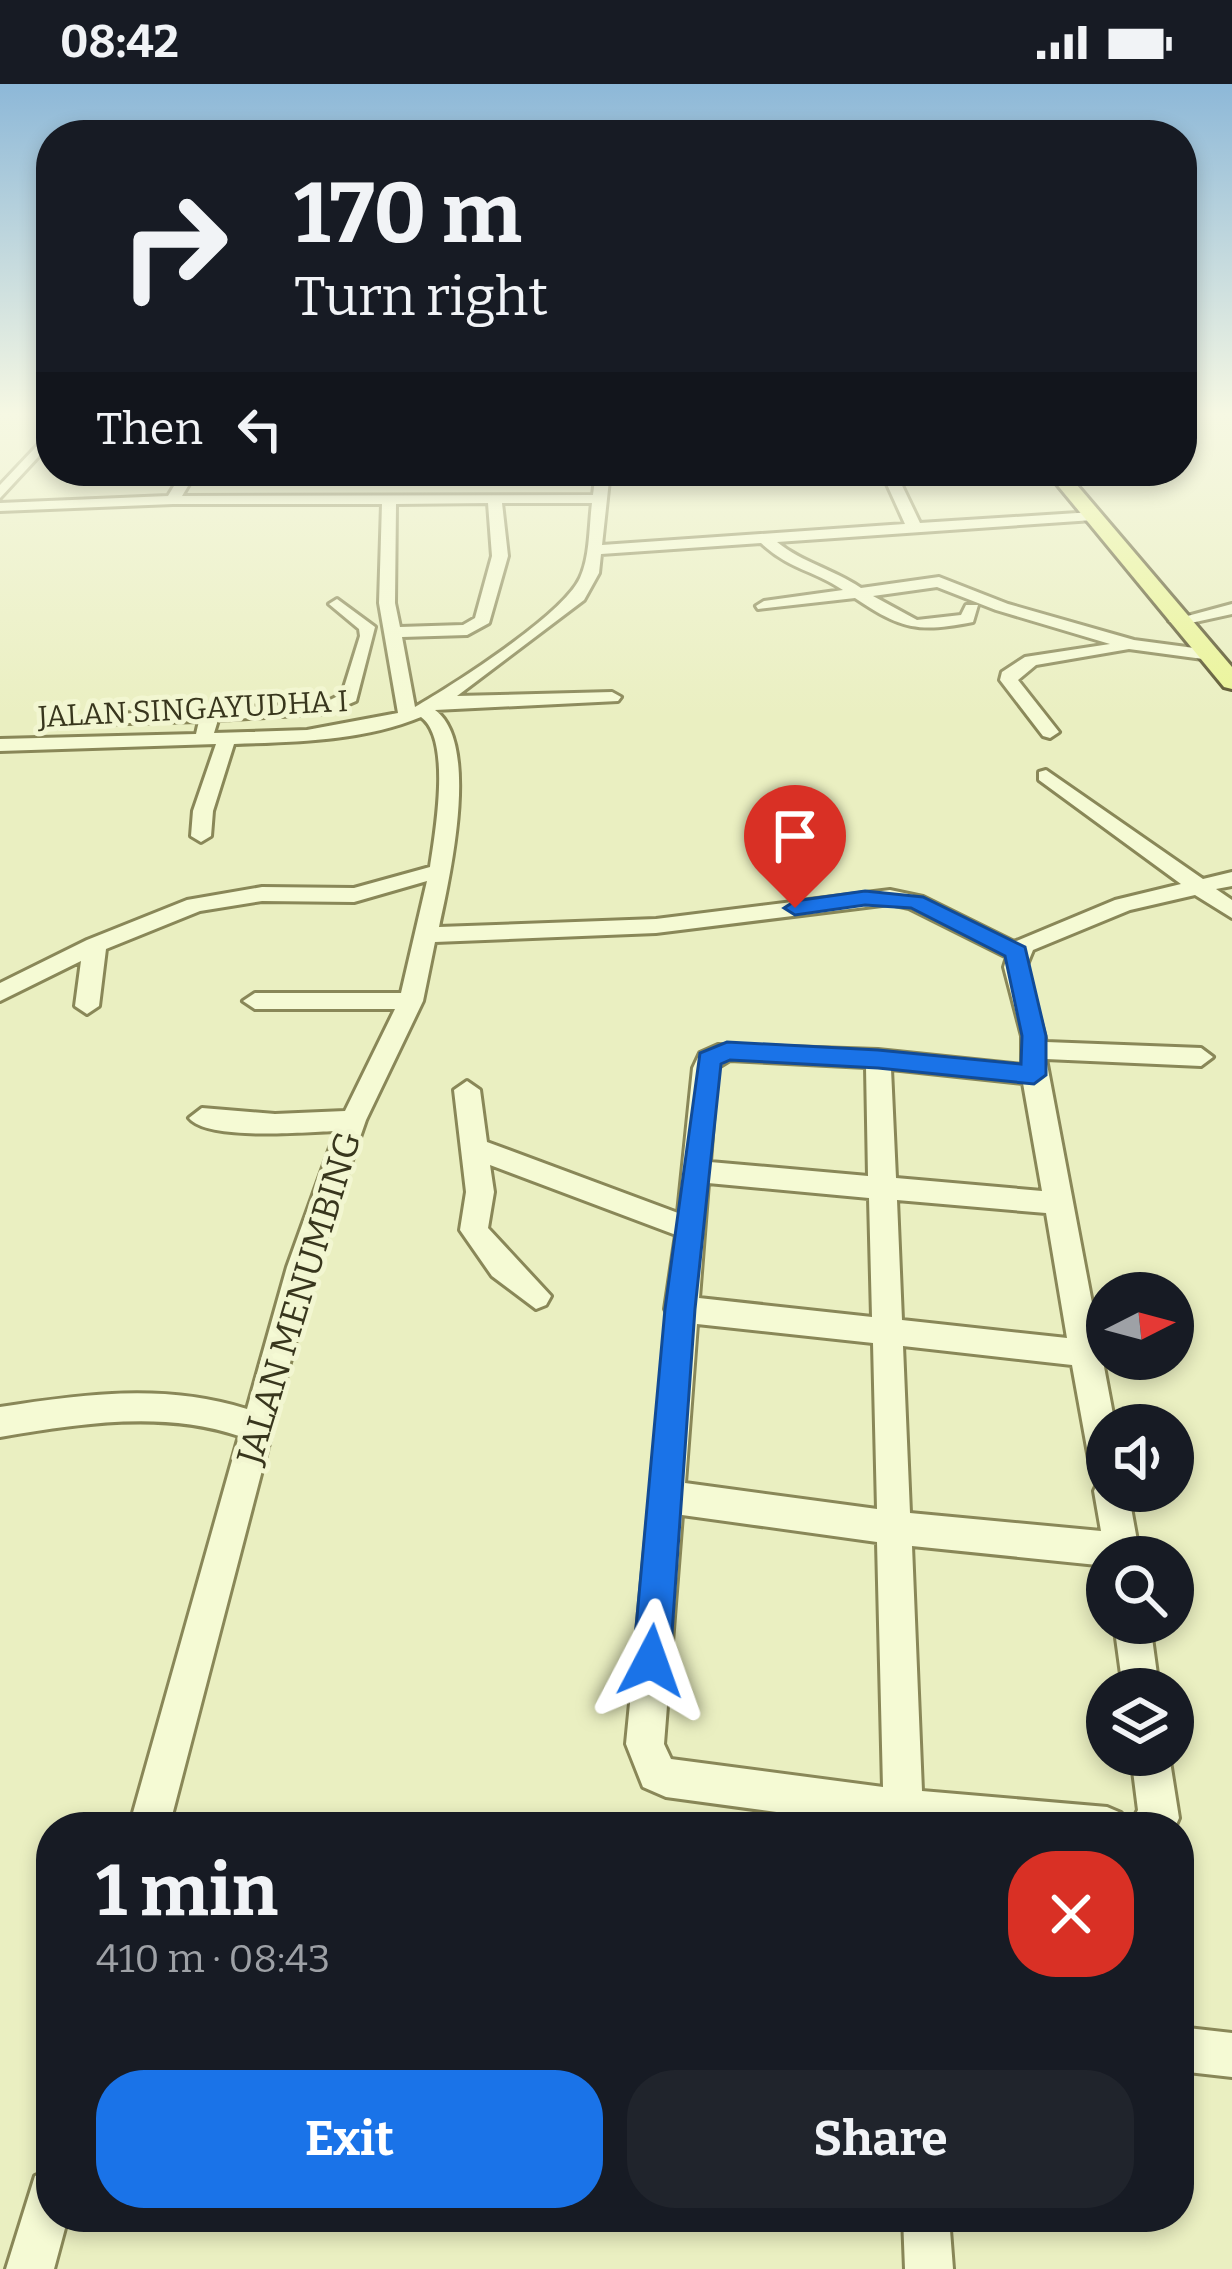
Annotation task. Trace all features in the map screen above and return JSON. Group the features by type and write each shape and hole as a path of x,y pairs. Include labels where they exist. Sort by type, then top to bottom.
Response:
{"main road":[{"path":"1094,516 1203,654 1232,682"}],"street":[{"name":"JALAN MENUMBING","path":"153,1812 302,1267 353,1120 411,1001 440,871 448,812 446,743 437,720 423,710 392,632 388,514"},
{"path":"392,632 467,630 484,620 500,556 495,514"},
{"name":"JALAN SINGAYUDHA I","path":"0,745 307,736 423,710 578,597 591,573 598,514"},
{"path":"909,514 914,525"},
{"path":"593,550 1094,516"},
{"path":"767,541 796,565 831,575 900,621 917,625 967,619 972,608"},
{"path":"764,606 949,583 1002,608 1132,645 1203,654"},
{"path":"889,590 932,609 1002,608"},
{"path":"98,720 304,710 344,702 368,636 367,627 337,604"},
{"path":"1177,621 1232,609"},
{"path":"1050,732 1009,680 1012,672 1031,661 1132,645"},
{"path":"423,710 612,697"},
{"path":"203,741 210,715"},
{"path":"201,836 203,811 226,741"},
{"path":"1046,776 1232,911"},
{"path":"0,993 158,917 236,896 354,896 440,871"},
{"path":"1016,953 1051,932 1123,905 1232,879"},
{"path":"426,935 656,926 890,897 915,902 1016,953"},
{"path":"87,1006 95,945"},
{"path":"1016,953 1095,1404"},
{"path":"256,1000 411,1001"},
{"path":"870,1812 657,1773 645,1744 680,1309 709,1059 727,1051 1034,1063 1201,1057"},
{"path":"878,1059 903,1812"},
{"path":"467,1090 480,1192 474,1230 502,1267 536,1296"},
{"path":"202,1118 275,1124 353,1120"},
{"path":"475,1148 691,1228"},
{"path":"698,1172 1057,1203"},
{"path":"680,1309 1085,1353"},
{"path":"0,1422 106,1407 155,1406 222,1413 257,1427"},
{"path":"664,1496 1086,1549"},
{"path":"1153,1776 1158,1812"},
{"path":"1194,2051 1232,2055"},
{"path":"30,2269 40,2232"},
{"path":"927,2232 928,2269"}],"route":[{"path":"651,1661 680,1309 709,1059 727,1051 878,1059 1034,1075 1034,1036 1015,967 1016,953 915,902 865,898 795,908"}]}
